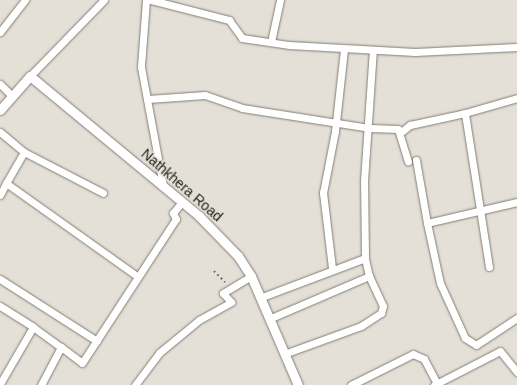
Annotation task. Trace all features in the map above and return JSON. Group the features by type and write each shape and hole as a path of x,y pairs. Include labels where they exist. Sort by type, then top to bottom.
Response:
{"street":[{"path":"0,32 25,0"},
{"path":"0,110 30,76 104,0"},
{"path":"146,0 141,56 163,186"},
{"path":"151,0 229,20 242,38 271,42 344,49 416,52 517,47"},
{"path":"271,42 280,0"},
{"path":"332,268 322,193 335,122 344,49"},
{"path":"284,354 361,326 381,313 383,306 369,276 365,258 364,182 370,128 373,50"},
{"name":"Nathkhera Road","path":"30,76 163,186 238,256 262,297 295,383"},
{"path":"0,84 12,96"},
{"path":"148,99 205,95 242,108 370,128 392,128 400,133 408,161"},
{"path":"400,133 410,125 465,113 517,98"},
{"path":"465,113 489,267"},
{"path":"0,132 24,152 103,193"},
{"path":"1,191 24,152"},
{"path":"416,160 427,224 440,282 465,338 476,345 517,318"},
{"path":"6,183 137,276"},
{"path":"427,224 517,202"},
{"path":"0,306 33,327 82,363 137,276 176,219 173,213 181,203"},
{"path":"262,297 332,268 365,258"},
{"path":"135,385 159,353 199,320 231,302 223,293 230,287 250,276"},
{"path":"271,318 369,276"},
{"path":"0,279 97,341"},
{"path":"0,384 33,327"},
{"path":"41,385 61,348"},
{"path":"350,385 413,354 424,359 435,384 500,351 517,372"}],"path":[{"path":"214,271 230,287"}]}
